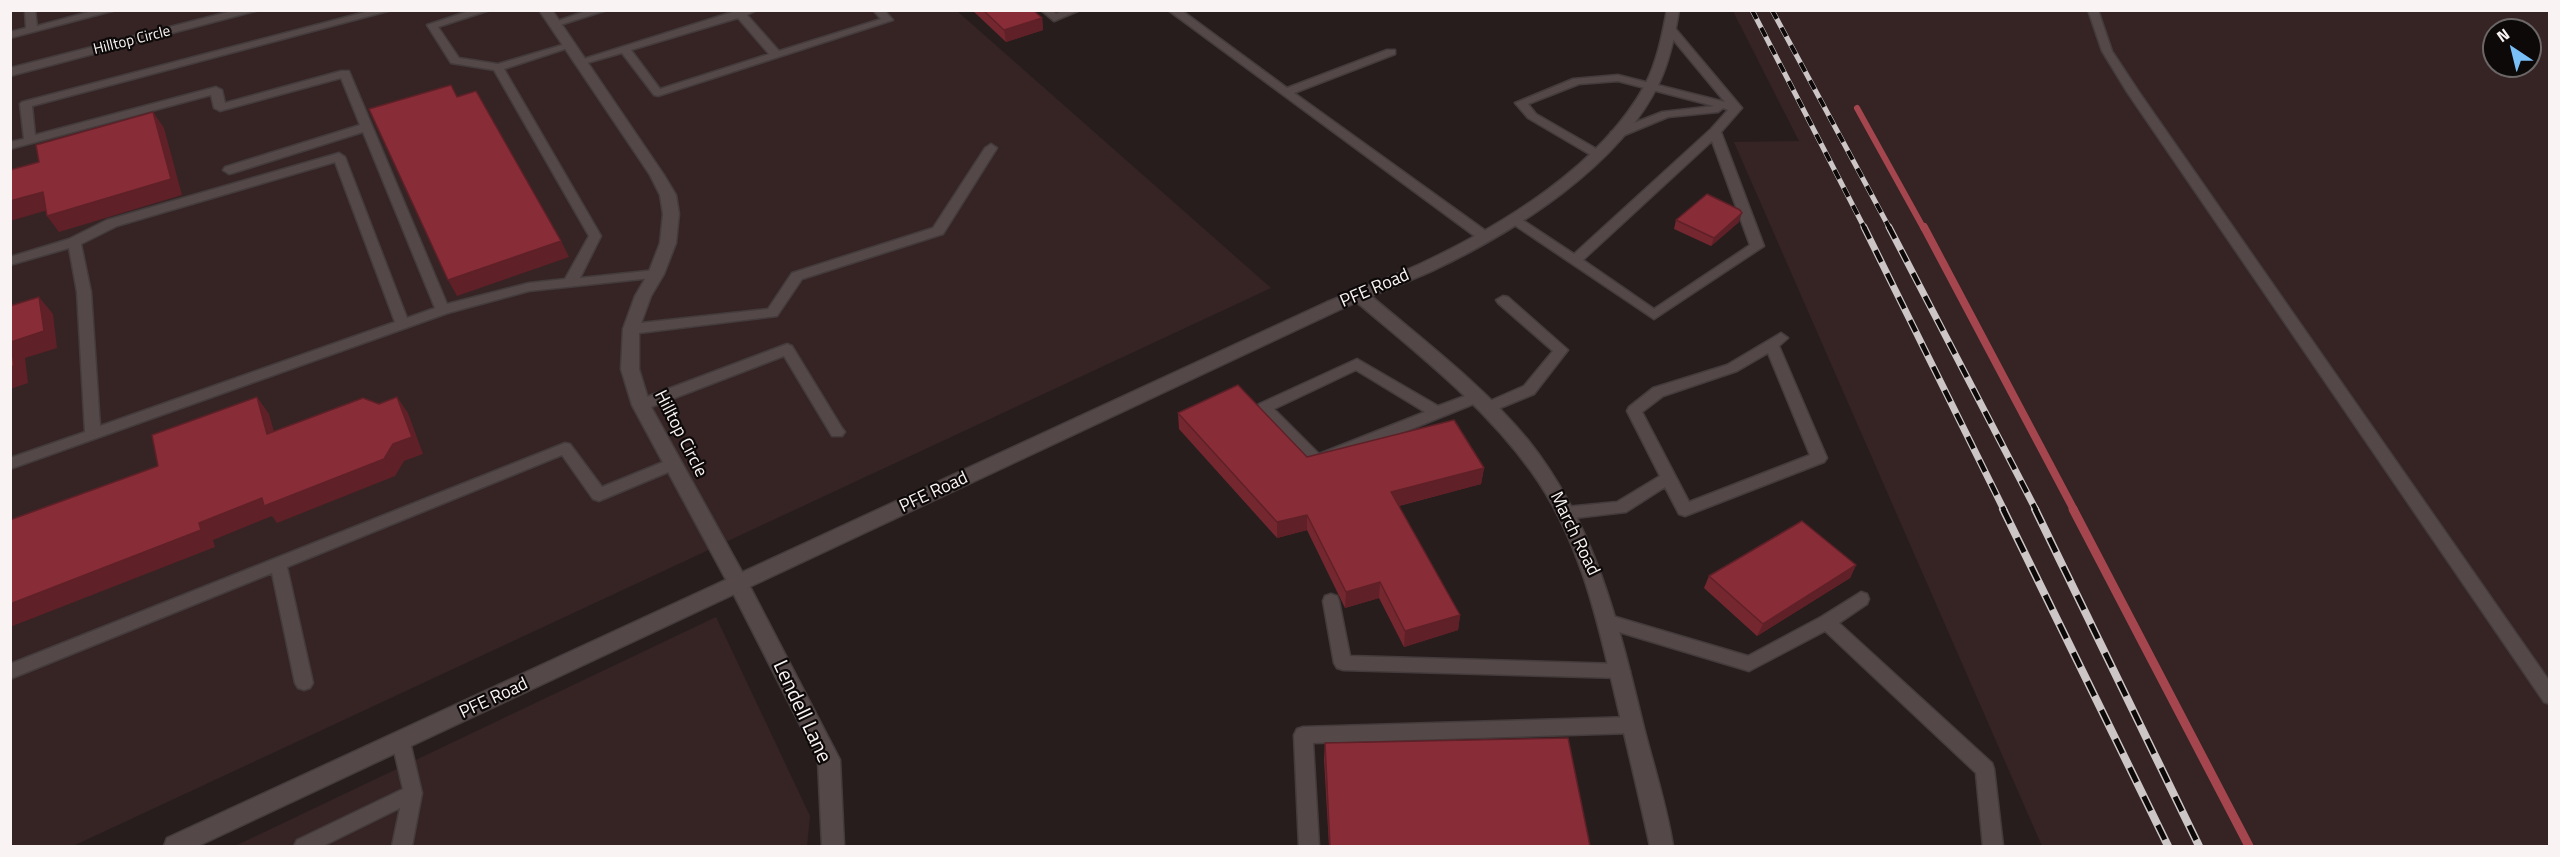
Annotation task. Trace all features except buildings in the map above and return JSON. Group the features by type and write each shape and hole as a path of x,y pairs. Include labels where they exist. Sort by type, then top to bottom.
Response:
{"street":[{"name":"Hilltop Circle","path":"10,72 253,10"},
{"name":"Hilltop Circle","path":"545,10 657,175 668,195 671,214 668,243 656,274 643,296 631,329 630,369 641,405 739,585"},
{"name":"PFE Road","path":"176,846 1358,294 1425,268 1485,237 1513,220 1596,154 1635,113 1651,85 1667,46 1673,10"},
{"name":"March Road","path":"1358,294 1482,403 1539,467 1566,513 1595,574 1609,622 1662,846"},
{"name":"Lendell Lane","path":"739,585 829,760 833,846"}],"lane":[{"path":"30,10 32,30"},
{"path":"10,35 111,10"},
{"path":"30,140 26,104 387,10"},
{"path":"485,10 432,25 454,62 498,67 569,46"},
{"path":"554,24 602,10"},
{"path":"580,62 752,10"},
{"path":"625,49 658,93 888,20 879,10"},
{"path":"1046,10 1054,18 1075,10"},
{"path":"1173,10 1485,237"},
{"path":"2093,10 2107,51 2127,84 2550,698"},
{"path":"740,14 776,56"},
{"path":"1670,29 1736,108"},
{"path":"1286,92 1391,52"},
{"path":"498,67 595,236 570,283"},
{"path":"10,146 216,90 220,108 345,73 443,310"},
{"path":"1596,154 1532,116 1521,103 1577,81 1618,78 1736,108"},
{"path":"1575,260 1715,132 1736,108"},
{"path":"1615,135 1666,114 1736,108"},
{"path":"229,170 367,127"},
{"path":"1513,220 1654,315 1757,246 1715,132"},
{"path":"631,329 772,313 797,276 938,231 991,148"},
{"path":"10,261 74,242 112,223 339,157 402,323"},
{"path":"74,242 84,292 93,435"},
{"path":"10,464 443,310 529,287 656,274"},
{"path":"1438,412 1357,364 1264,408 1317,461 1438,412 1529,390 1561,350 1503,300"},
{"path":"1776,341 1819,458 1685,510 1668,478 1634,411 1658,392 1732,368 1776,341"},
{"path":"641,405 787,349 837,432"},
{"path":"10,672 565,448 599,495 673,464"},
{"path":"1566,513 1620,508 1668,478"},
{"path":"278,564 304,683"},
{"path":"1609,622 1749,664 1827,622 1861,599"},
{"path":"1331,601 1343,663 1621,670"},
{"path":"1827,622 1985,769 1993,846"},
{"path":"1309,846 1303,735 1633,725"},
{"path":"401,742 412,793 402,846"},
{"path":"304,846 412,793"}],"shaded area":[{"path":"10,11 957,11 1271,288 73,846 11,846"},
{"path":"1733,11 2549,11 2549,846 2042,846 1734,142 1799,141"},
{"path":"716,617 810,816 807,846 235,846"}],"waterway":[{"path":"1857,108 1924,229"},
{"path":"1924,227 2074,510"},
{"path":"2073,509 2249,846"}],"railway":[{"path":"1752,10 1865,229"},
{"path":"1772,10 1890,229"},
{"path":"1889,227 2036,510"},
{"path":"1865,229 2004,510"},
{"path":"2003,509 2168,846"},
{"path":"2035,509 2199,846"}]}
